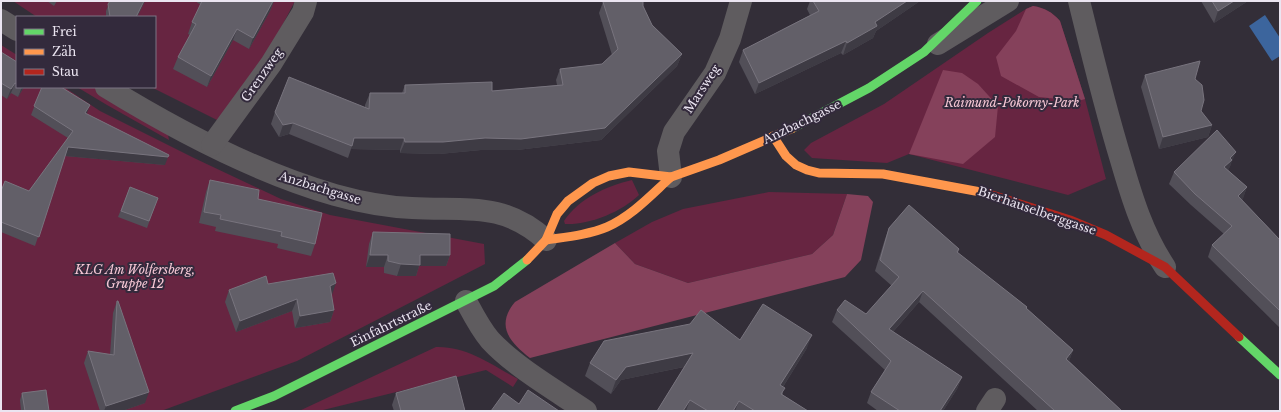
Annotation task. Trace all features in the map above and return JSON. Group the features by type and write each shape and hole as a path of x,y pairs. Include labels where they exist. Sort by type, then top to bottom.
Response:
{"street":[{"name":"Grenzweg","path":"212,145 271,64 303,12 306,1"},
{"name":"Marsweg","path":"671,177 668,151 674,132 715,73 730,39 739,14 741,1"},
{"name":"Anzbachgasse","path":"925,52 977,1"},
{"name":"Anzbachgasse","path":"546,240 558,214 568,201 593,183 609,176 629,172 671,177 702,167 773,136 865,90 1008,1"},
{"name":"Bierhäuselberggasse","path":"1079,1 1109,119 1135,205 1148,238 1165,267"},
{"path":"1,20 16,29"},
{"name":"Anzbachgasse","path":"108,88 212,145 272,173 336,195 391,207 492,211 522,222 546,240 606,227 640,206 671,177"},
{"name":"Bierhäuselberggasse","path":"773,136 786,156 796,165 807,170 819,173 883,174 973,189 1012,200 1070,220 1106,235 1165,267 1280,375"},
{"name":"Einfahrtstraße","path":"246,409 466,301 507,277 522,265 546,240"},
{"path":"466,301 481,328 490,340 524,369 586,411"}],"green space":[{"path":"13,1 295,1 260,68 219,121 153,88 156,88 156,16 36,16"},
{"name":"Raimund-Pokorny-Park","path":"1033,6 1048,11 1060,21 1085,99 1106,179 1068,195 909,154 887,163 812,158 804,150 811,143 884,104 988,33"},
{"name":"KLG Am Wolfersberg, Gruppe 12","path":"1,45 16,54 16,88 66,88 100,111 281,199 330,215 484,244 485,264 297,361 161,411 1,411"},
{"path":"79,88 96,88 167,129 169,140"},
{"path":"632,180 639,195 623,207 595,220 575,224 565,224 564,221 570,213 594,194"},
{"path":"769,192 847,194 833,235 812,254 688,283 635,264 615,243 652,222 683,209"},
{"path":"436,347 469,353 489,362 518,379 513,387 486,370 319,411 299,411"}],"shaded area":[{"path":"1033,6 1048,11 1060,21 1085,99 1078,101 1039,97 1001,76 996,57 1016,31 1026,9"},
{"path":"943,70 962,73 978,84 998,106 995,137 963,164 909,154"},
{"path":"847,194 868,196 873,202 861,260 845,277 530,358 516,346 508,333 506,319 515,302 615,243 635,264 688,283 812,254 833,235"}],"water":[{"path":"1265,15 1280,38 1280,56 1272,61 1249,26"}],"building":[{"path":"110,1 144,1 136,16 110,16 108,4"},
{"path":"202,1 273,1 253,38 237,29 211,76 178,57 196,24 192,22"},
{"path":"643,1 643,6 652,25 682,54 605,128 521,139 485,138 443,142 405,142 404,138 354,138 352,146 293,123 283,125 275,112 289,77 369,109 370,93 405,93 405,85 492,82 492,91 563,85 560,69 602,64 618,49 603,2"},
{"path":"813,1 907,1 875,22 877,26 847,43 846,41 759,83 743,50 819,11"},
{"path":"1212,1 1234,1 1218,11"},
{"path":"1,52 16,61 16,84 11,89 1,83"},
{"path":"1200,61 1195,79 1202,85 1204,100 1201,111 1212,125 1163,137 1145,75"},
{"path":"42,88 63,88 90,105 85,113 169,155 168,157 68,147 39,237 1,222 1,191 5,181 29,191 73,131 34,106"},
{"path":"1217,130 1236,152 1230,158 1232,160 1224,167 1247,187 1238,196 1280,240 1280,311 1212,245 1232,226 1195,194 1174,172"},
{"path":"210,180 259,190 258,199 322,213 315,244 281,236 282,232 220,219 221,215 204,212"},
{"path":"130,187 158,198 149,221 121,211"},
{"path":"909,205 959,249 957,252 1027,307 1026,308 1073,350 1066,359 1122,411 1055,411 923,291 889,329 962,377 940,411 900,411 871,392 891,361 837,310 845,300 866,314 899,277 880,260 889,228"},
{"path":"373,232 450,234 450,255 420,255 420,265 401,264 388,261 388,255 370,255"},
{"path":"333,273 336,283 330,286 334,310 300,316 297,299 240,321 229,290 266,276 268,284"},
{"path":"117,301 149,392 106,406 88,351 114,355"},
{"path":"763,304 812,335 780,385 785,388 781,394 808,411 755,411 739,401 733,411 708,411 690,400 683,411 657,411 693,353 626,367 616,380 590,363 604,341 690,324 701,310 740,340"},
{"path":"456,376 465,411 401,411 396,393"},
{"path":"46,390 49,411 25,411 22,393"},
{"path":"528,390 559,411 491,411 504,393 519,404"}],"traffic: fast":[{"path":"793,128 869,88 924,52 977,1"},
{"path":"235,411 274,396 494,286 527,260"},
{"path":"1239,337 1280,375"}],"traffic: slow":[{"path":"527,260 546,240 557,214 568,201 593,183 609,176 629,172 671,177 719,160 793,128"},
{"path":"773,136 786,156 796,165 807,170 819,173 883,174 986,193"},
{"path":"546,240 592,232 607,227 625,217 641,205 671,177"}],"traffic: jam":[{"path":"986,193 1070,220 1106,235 1165,267 1239,337"}]}
